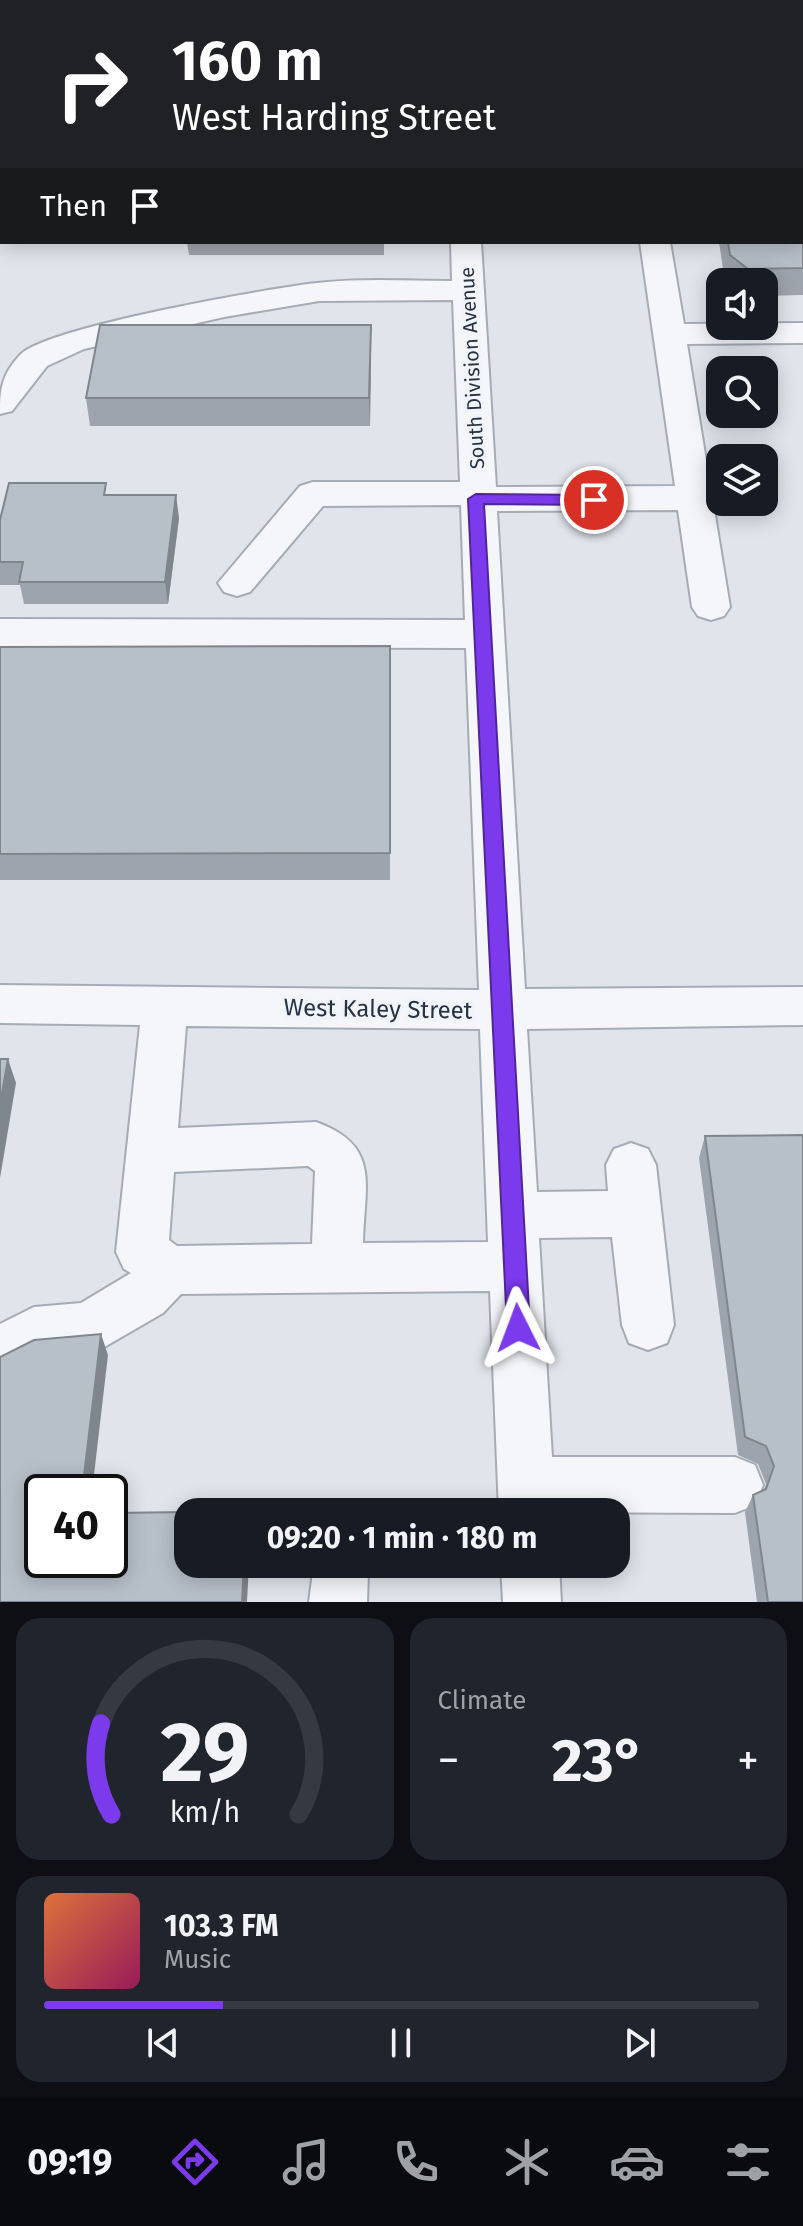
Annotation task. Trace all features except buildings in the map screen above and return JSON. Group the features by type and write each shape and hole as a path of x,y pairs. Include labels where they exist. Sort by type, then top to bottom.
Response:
{"street":[{"name":"South Division Avenue","path":"466,244 527,1498"},
{"path":"655,244 711,607"},
{"path":"0,404 35,359 73,342 224,307 319,292 468,290"},
{"path":"670,334 803,333"},
{"path":"237,583 313,494 695,498"},
{"path":"0,633 484,634"},
{"name":"West Kaley Street","path":"0,1004 502,1010 803,1006"},
{"path":"0,1354 34,1333 87,1328 145,1295 156,1261 151,1151 165,1006"},
{"path":"151,1151 316,1144 340,1161 337,1266"},
{"path":"631,1165 648,1325"},
{"path":"512,1215 635,1214"},
{"path":"156,1261 337,1266 515,1266"},
{"path":"542,1498 735,1485"},
{"path":"531,1578 532,1602"}],"route":[{"path":"518,1328 476,499 594,500"}]}
